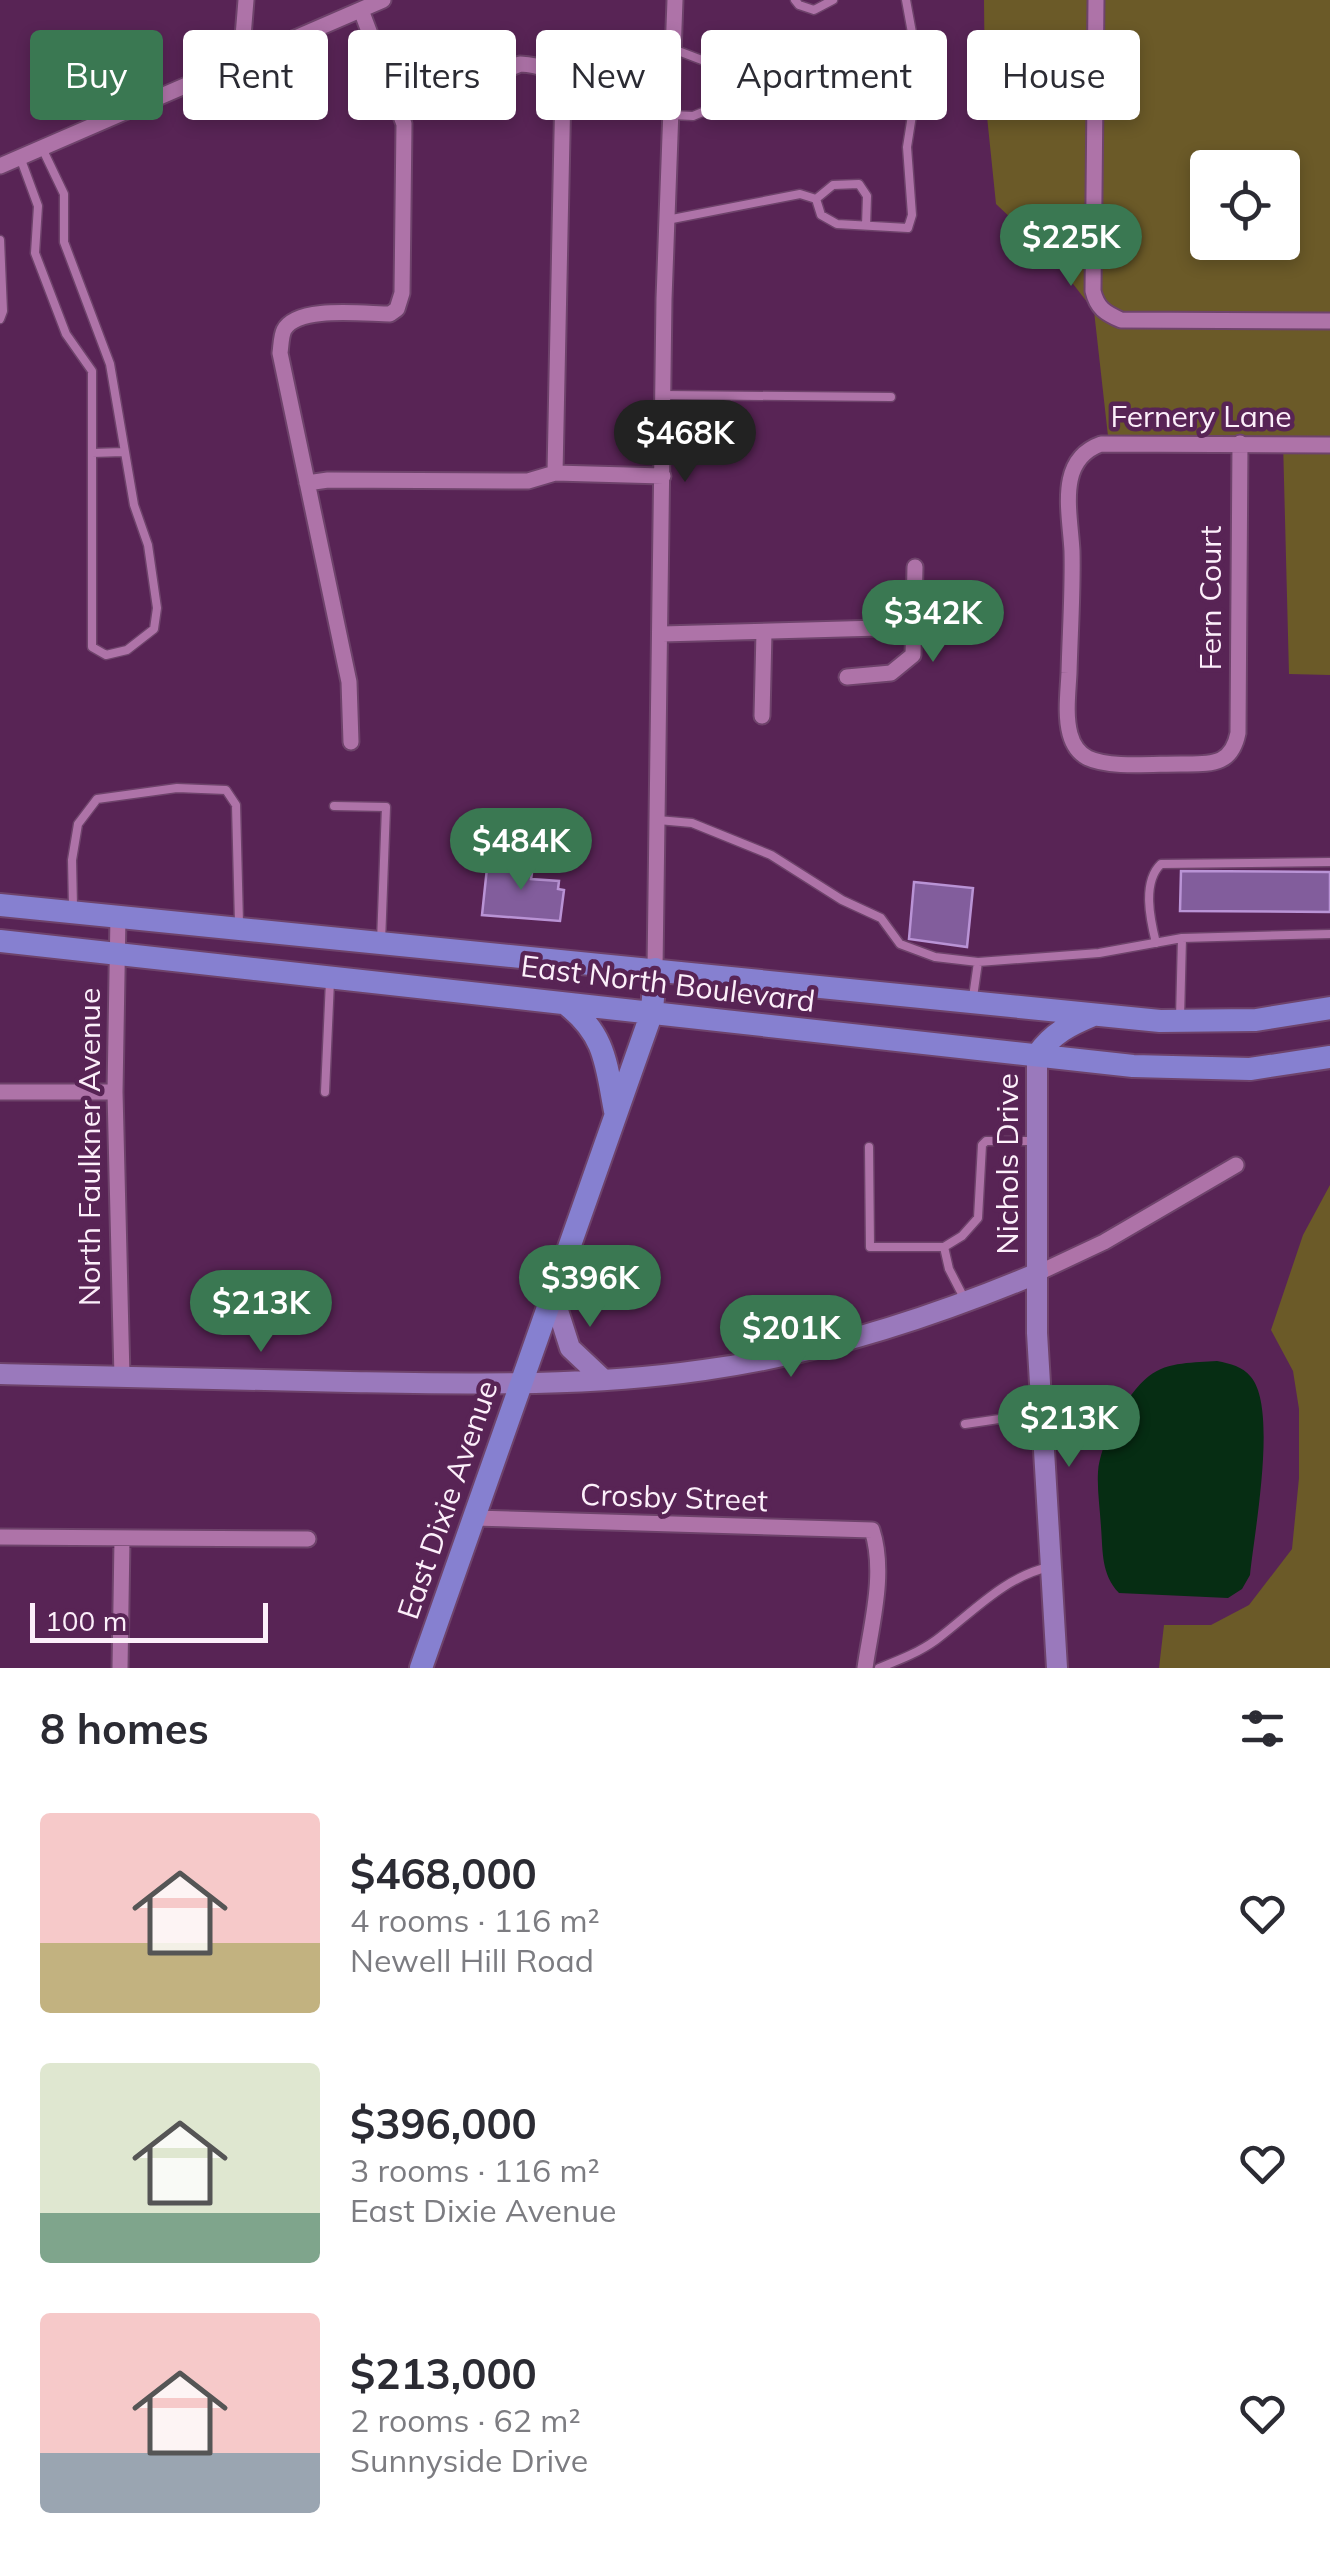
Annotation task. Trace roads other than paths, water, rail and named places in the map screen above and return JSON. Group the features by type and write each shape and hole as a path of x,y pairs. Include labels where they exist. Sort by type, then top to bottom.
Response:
{"main road":[{"name":"East North Boulevard","path":"0,905 1180,1021 1256,1020 1330,1008"},
{"name":"East North Boulevard","path":"0,941 1191,1069 1250,1069 1330,1058"},
{"name":"East Dixie Avenue","path":"420,1668 652,1012 655,969"},
{"path":"563,1002 588,1020 599,1039 616,1116"},
{"path":"1037,1055 1065,1026 1096,1014"}],"street":[{"path":"244,30 246,0"},
{"path":"315,30 383,0"},
{"path":"674,30 675,0"},
{"path":"1096,0 1096,303 1106,314 1121,320 1330,321"},
{"path":"361,10 369,30"},
{"path":"516,66 552,72 562,86 555,473"},
{"path":"0,166 183,87"},
{"path":"351,742 349,682 280,353 283,332 293,319 312,314 390,314 397,309 402,293 402,120"},
{"path":"655,969 671,120"},
{"name":"Fern Court","path":"1080,753 1105,763 1205,764 1233,753 1238,733 1240,443"},
{"name":"Fernery Lane","path":"1080,753 1074,745 1068,715 1072,563 1069,496 1070,474 1077,458 1086,449 1101,444 1330,445"},
{"path":"307,483 528,481 555,473 663,476"},
{"path":"848,677 872,677 900,668 913,654 915,567"},
{"path":"662,634 916,627"},
{"path":"762,716 764,632"},
{"name":"North Faulkner Avenue","path":"118,916 115,1092 122,1377"},
{"name":"Nichols Drive","path":"1037,1055 1042,1414 1056,1668"},
{"path":"0,1092 115,1092"},
{"path":"0,1374 521,1385 706,1370 851,1339 966,1302 1104,1242 1236,1165"},
{"path":"553,1295 570,1348 604,1380"},
{"name":"Crosby Street","path":"474,1518 872,1530 877,1575 866,1668"},
{"path":"0,1537 308,1539"},
{"path":"120,1668 122,1539"}],"lane":[{"path":"795,0 814,10 833,0"},
{"path":"816,199 821,215 837,224 908,228 912,215 906,148 920,71 906,0"},
{"path":"681,52 715,65 715,107 693,116 681,116"},
{"path":"20,158 38,206 35,254 66,334 92,370 92,647 106,654 127,650 154,630 157,608 148,545 134,505 110,364 64,242 64,194 42,148"},
{"path":"816,199 833,185 859,184 867,196 866,226"},
{"path":"667,220 800,194 816,199"},
{"path":"0,240 0,319"},
{"path":"664,395 891,397"},
{"path":"92,453 123,452"},
{"path":"73,911 72,860 78,824 97,800 177,788 226,790 236,805 239,928"},
{"path":"334,806 386,807 381,942"},
{"path":"658,820 692,823 771,855 842,900 881,918 900,944 935,957 978,962 1099,954 1182,938 1330,934"},
{"path":"1156,943 1149,909 1157,866 1330,862"},
{"path":"1180,1021 1182,938"},
{"path":"973,1002 978,962"},
{"path":"325,1092 330,976"},
{"path":"869,1147 870,1247 944,1247 962,1236 978,1218 982,1145 986,1140 1038,1140"},
{"path":"944,1247 966,1302"},
{"path":"965,1424 1042,1414"},
{"path":"879,1668 909,1657 934,1641 1025,1573 1049,1567"}]}
